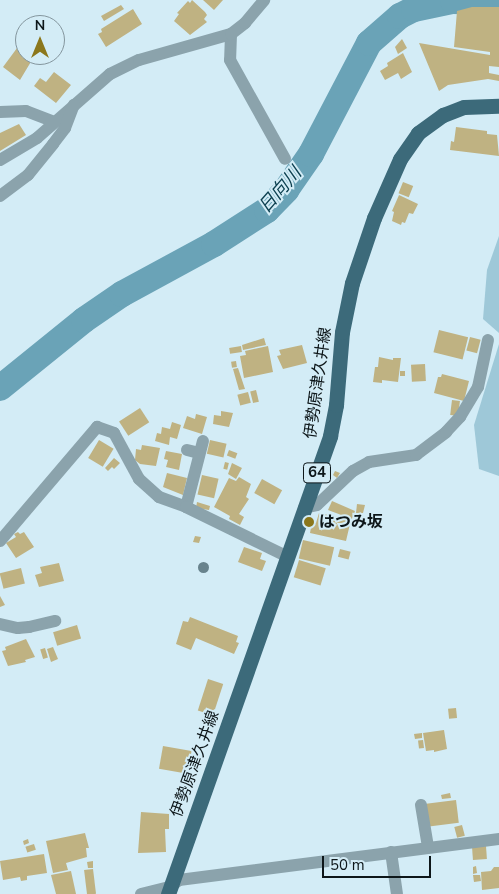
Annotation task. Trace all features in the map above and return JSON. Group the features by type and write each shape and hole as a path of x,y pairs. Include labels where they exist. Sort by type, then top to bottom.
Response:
{"main road":[{"name":"伊勢原津久井線","path":"169,890 330,436 336,405 342,332 352,282 374,218 400,159 418,134 443,115 464,108 499,106"}],"street":[{"path":"0,160 25,147 110,74 124,66 232,34 246,23 264,0"},
{"path":"232,34 230,60 285,158"},
{"path":"0,196 28,175 53,144 65,128 75,103"},
{"path":"0,112 26,111 54,122"},
{"path":"304,508 317,505 352,471 369,462 416,456 446,432 460,417 478,387 488,340"},
{"path":"0,541 97,427 114,433 139,479 159,497 288,557"},
{"path":"186,450 201,447 186,508"},
{"path":"0,624 18,628 55,621"},
{"path":"422,805 428,847"},
{"path":"141,894 169,890 180,880 499,839"},
{"path":"391,852 397,894"}],"shaded area":[{"path":"499,236 499,333 483,319 487,270"},
{"path":"499,344 499,476 479,469 474,425"}],"building":[{"path":"192,0 205,12 207,15 204,19 207,22 190,35 174,21 179,14 177,13 188,1 190,3"},
{"path":"203,0 223,0 214,10"},
{"path":"121,5 124,9 104,21 101,16"},
{"path":"472,7 499,7 499,67 489,66 489,73 499,75 499,81 488,79 448,85 439,91 419,43 490,55 490,52 454,47 457,11"},
{"path":"133,9 142,24 106,47 98,34 102,32 101,29"},
{"path":"402,39 407,48 398,54 395,47"},
{"path":"15,51 15,65 29,65 20,80 3,67"},
{"path":"403,53 412,72 401,79 398,73 385,80 380,71 388,66 387,63"},
{"path":"54,72 71,85 56,103 34,86 40,78 46,82"},
{"path":"19,124 26,135 0,151 0,133"},
{"path":"456,127 487,131 487,134 497,135 499,156 450,150 451,141 454,142"},
{"path":"403,182 413,186 409,197 399,193"},
{"path":"399,195 418,204 413,214 409,213 405,223 402,222 401,225 392,221 394,212 392,211"},
{"path":"439,330 468,337 463,360 433,352"},
{"path":"470,337 481,340 477,353 466,351"},
{"path":"264,338 266,345 243,350 242,345"},
{"path":"302,345 307,363 283,369 277,356 281,355 279,350"},
{"path":"241,346 242,352 230,354 229,348"},
{"path":"268,346 273,372 244,378 240,356 246,355 245,351"},
{"path":"379,357 393,360 393,358 401,358 398,382 382,380 382,383 373,382 375,367 378,367"},
{"path":"236,361 237,367 232,368 231,362"},
{"path":"425,364 426,381 412,382 411,365"},
{"path":"238,368 245,389 239,390 233,369"},
{"path":"400,371 405,371 405,376 400,376"},
{"path":"442,374 469,381 464,401 434,393 438,377 441,377"},
{"path":"256,390 259,402 253,403 250,391"},
{"path":"248,392 251,403 240,405 237,395"},
{"path":"452,400 460,401 458,416 450,415"},
{"path":"140,408 149,422 128,436 119,422"},
{"path":"221,411 233,413 229,427 213,424 214,415 221,416"},
{"path":"196,414 207,417 202,434 183,428 187,416 195,419"},
{"path":"172,422 181,425 177,439 170,437 169,445 155,441 157,433 161,434 162,427 170,429"},
{"path":"99,440 114,449 103,467 88,458"},
{"path":"210,440 227,444 223,457 207,454"},
{"path":"142,445 160,448 156,466 140,464 135,460 136,449 141,450"},
{"path":"229,450 237,453 235,459 227,456"},
{"path":"166,451 182,454 179,470 166,467 168,460 164,459"},
{"path":"114,458 120,463 114,469 112,467 108,471 105,468"},
{"path":"225,462 229,463 227,470 223,469"},
{"path":"232,463 242,468 236,479 228,474"},
{"path":"335,471 340,473 337,478 333,475"},
{"path":"167,473 187,478 183,495 163,487"},
{"path":"202,475 219,479 214,498 198,494"},
{"path":"239,477 251,484 246,497 249,499 239,514 244,517 240,525 229,519 230,516 214,507 229,478 236,481"},
{"path":"262,479 282,490 274,504 254,493"},
{"path":"332,501 355,511 352,519 328,510"},
{"path":"197,502 210,506 209,510 196,508"},
{"path":"357,504 365,505 363,513 356,513"},
{"path":"319,513 348,519 350,524 346,541 310,533 312,522 316,523"},
{"path":"357,514 363,517 360,525 353,522"},
{"path":"18,532 20,534 24,532 34,547 16,558 6,543 16,537 14,534"},
{"path":"195,536 201,537 199,543 193,542"},
{"path":"303,540 334,547 330,566 299,559"},
{"path":"244,547 262,553 260,559 266,561 262,571 238,562"},
{"path":"340,549 351,552 349,560 338,557"},
{"path":"299,560 326,568 321,585 294,577"},
{"path":"59,563 64,581 39,587 35,575 42,573 40,567"},
{"path":"21,568 25,584 4,589 0,573"},
{"path":"0,596 5,605 0,607"},
{"path":"190,617 238,636 236,642 239,643 234,654 196,638 191,650 176,644 183,621 188,622"},
{"path":"77,625 81,638 57,646 53,632"},
{"path":"26,639 35,657 25,660 26,662 8,666 2,651 6,650 5,647"},
{"path":"53,647 58,659 51,662 47,649"},
{"path":"45,648 48,658 43,659 40,649"},
{"path":"208,679 223,684 213,715 198,710"},
{"path":"456,708 457,718 449,719 448,709"},
{"path":"444,730 447,749 434,752 434,750 426,751 423,733"},
{"path":"422,733 422,738 415,739 414,734"},
{"path":"423,740 424,748 419,749 418,741"},
{"path":"163,746 192,751 188,774 159,769"},
{"path":"450,793 451,798 442,799 441,795"},
{"path":"456,800 459,823 429,826 426,804"},
{"path":"141,812 169,814 169,829 165,829 166,852 138,853"},
{"path":"462,825 465,836 457,838 454,827"},
{"path":"85,833 89,848 86,848 87,857 66,863 68,870 53,873 46,841"},
{"path":"28,839 29,843 24,845 23,841"},
{"path":"34,844 36,850 27,852 25,847"},
{"path":"486,846 487,859 473,860 472,847"},
{"path":"44,854 47,873 27,876 27,880 21,881 20,877 3,880 0,861"},
{"path":"93,861 93,868 88,868 87,862"},
{"path":"476,866 477,873 473,874 473,867"},
{"path":"494,867 499,867 499,888 482,890 481,872 491,871"},
{"path":"93,869 96,894 87,894 84,870"},
{"path":"71,871 76,894 56,894 51,875"},
{"path":"473,875 480,875 481,881 474,882"}],"waterway":[{"name":"日向川","path":"0,388 84,320 122,294 214,244 267,210 286,190 311,154 369,43 400,16 414,9 453,1 499,2"}],"place":[{"name":"はつみ坂","path":"309,522"}]}
